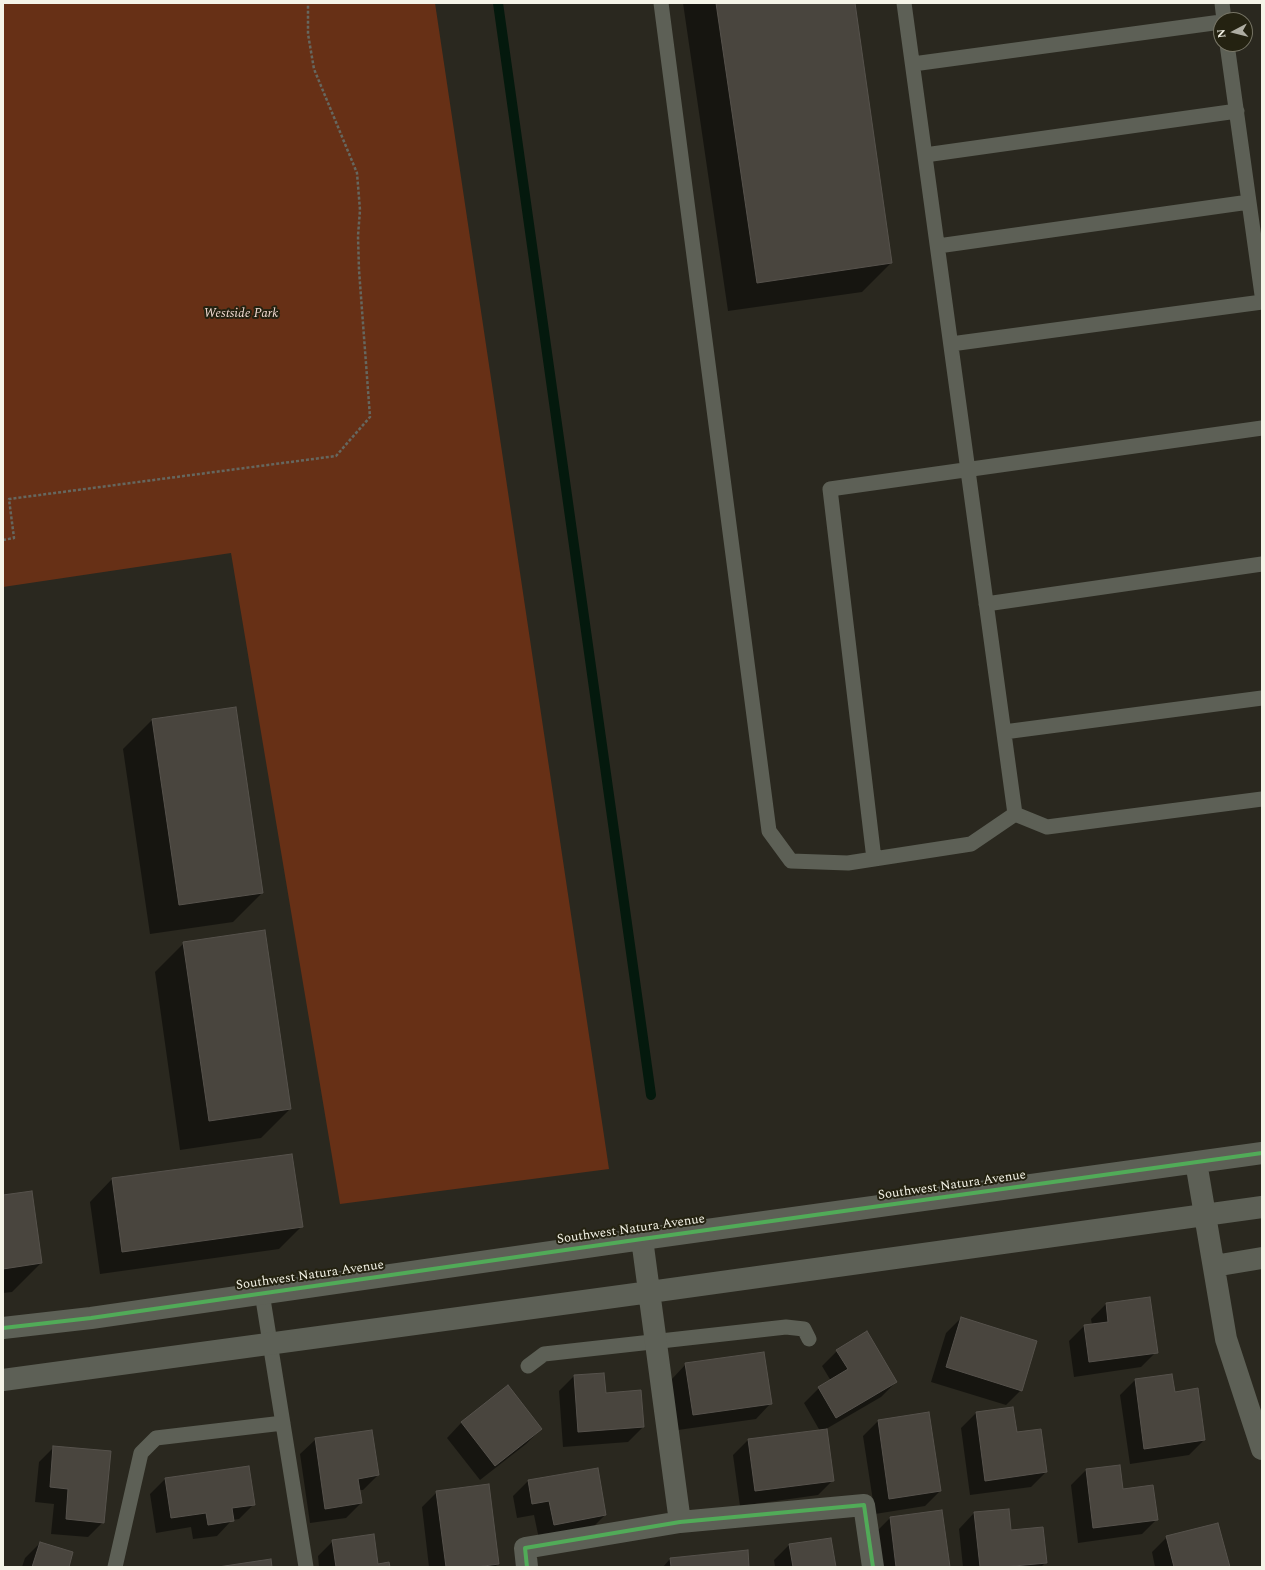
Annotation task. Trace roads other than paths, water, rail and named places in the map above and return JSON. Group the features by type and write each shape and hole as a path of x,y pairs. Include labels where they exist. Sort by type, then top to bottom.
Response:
{"street":[{"name":"Southwest Natura Avenue","path":"3,1328 92,1318 642,1239 1262,1153"},
{"path":"1196,1162 1226,1339 1262,1449"},
{"path":"3,1380 1262,1207"},
{"path":"642,1239 680,1522"},
{"path":"1214,1266 1262,1258"},
{"path":"527,1567 525,1548 680,1522 864,1505 872,1567"}],"lane":[{"path":"661,3 769,831 791,861 848,863 971,844 1015,814"},
{"path":"904,3 1015,814"},
{"path":"912,64 1213,23"},
{"path":"1228,52 1262,295"},
{"path":"925,155 1237,111"},
{"path":"938,246 1249,202"},
{"path":"951,344 1262,302"},
{"path":"874,859 830,489 968,471 1262,428"},
{"path":"986,604 1262,564"},
{"path":"1004,732 1262,698"},
{"path":"1015,814 1047,827 1262,799"},
{"path":"262,1293 306,1567"},
{"path":"528,1366 544,1354 786,1327 804,1329 809,1339"},
{"path":"115,1567 141,1453 156,1438 284,1423"}],"waterway":[{"path":"498,3 651,1095"}],"park label":[{"name":"Westside Park","path":"241,314"}]}
